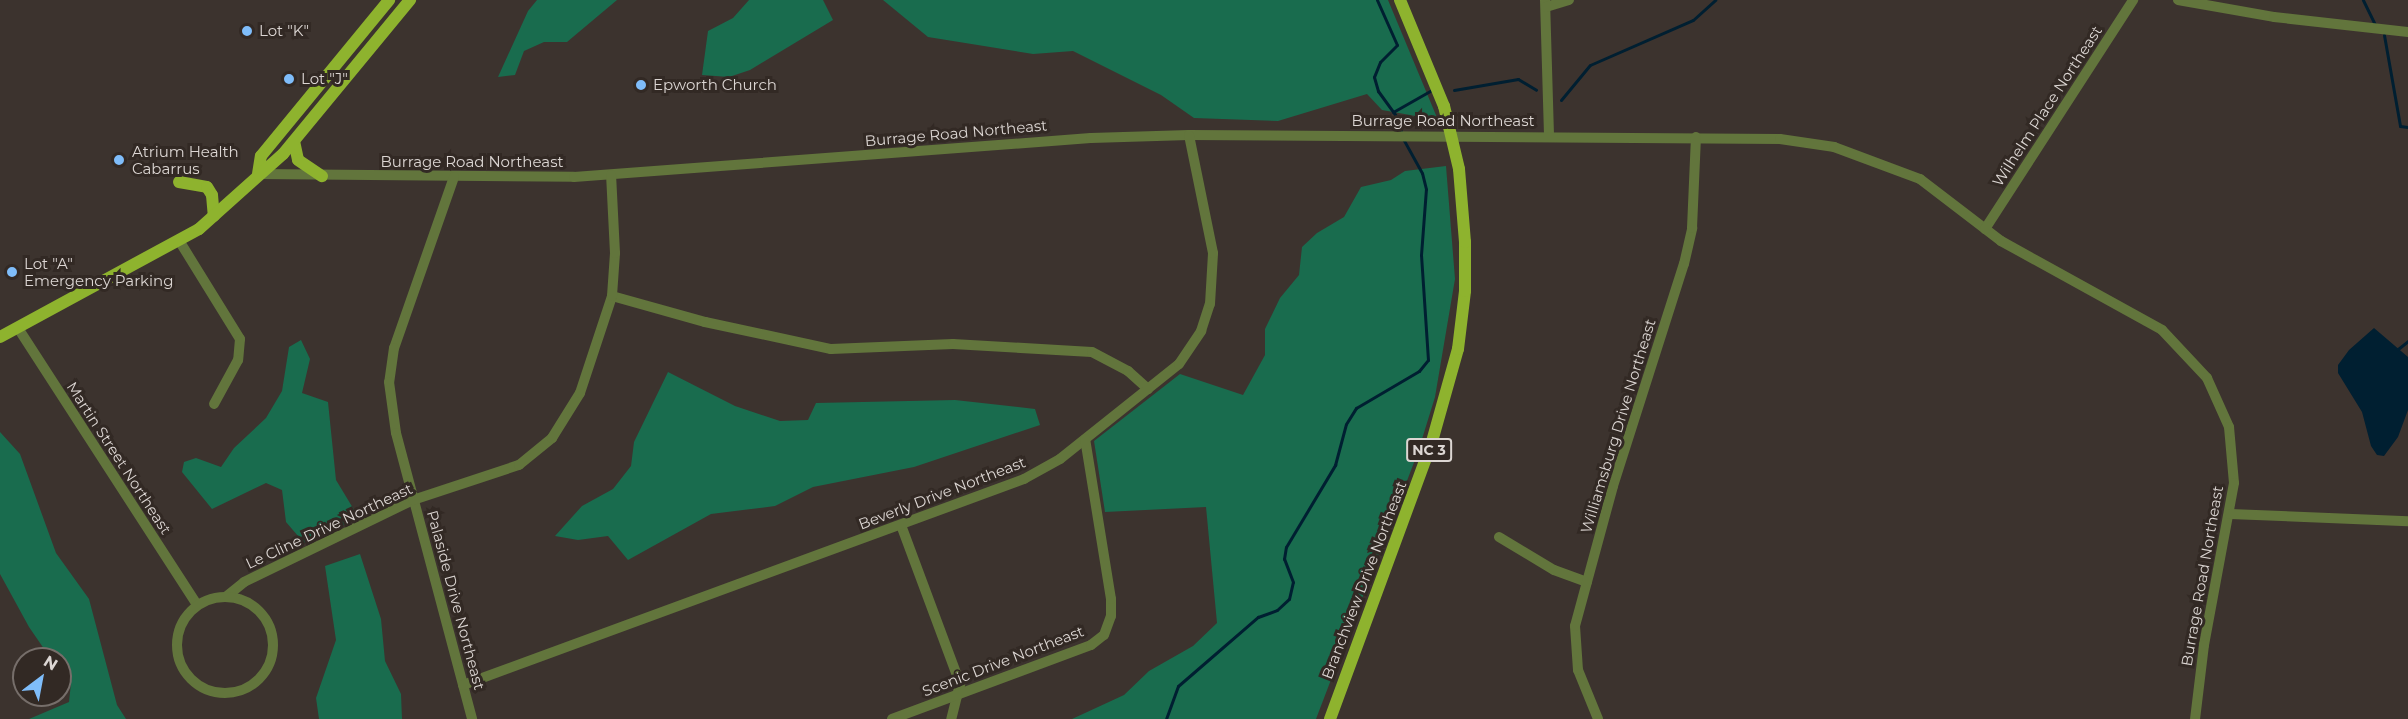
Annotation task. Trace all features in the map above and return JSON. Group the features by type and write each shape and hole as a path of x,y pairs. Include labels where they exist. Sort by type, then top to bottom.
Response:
{"main road":[{"path":"258,174 261,156 389,0"},
{"path":"0,337 180,242 214,216 294,141 410,0"},
{"name":"Branchview Drive Northeast","path":"1330,719 1431,445 1458,349 1465,291 1466,242 1459,169 1444,106 1400,0"},
{"path":"294,141 298,160 322,176"},
{"path":"179,182 207,187 212,195 214,216"}],"street":[{"path":"1549,137 1546,4 1569,0"},
{"name":"Wilhelm Place Northeast","path":"1985,229 2133,0"},
{"path":"2178,0 2274,17 2408,32"},
{"name":"Burrage Road Northeast","path":"258,174 454,177 610,175 1091,138 1188,135 1696,137 1809,142 1875,160 1920,179 1985,229 2037,263 2137,314 2182,348 2207,378 2229,427 2234,464 2230,514 2204,645 2195,719"},
{"name":"Beverly Drive Northeast","path":"463,685 901,525 1039,472 1085,440 1187,354 1210,304 1213,254 1188,135"},
{"name":"Williamsburg Drive Northeast","path":"1595,718 1578,670 1575,626 1688,246 1695,193 1696,137"},
{"name":"Le Cline Drive Northeast","path":"227,596 244,582 413,500 507,470 552,438 580,393 612,296 615,253 610,175"},
{"name":"Palaside Drive Northeast","path":"454,177 412,293 390,369 396,433 472,719"},
{"path":"180,242 240,339 238,360 214,404"},
{"path":"612,296 705,322 831,349 953,344 1092,352 1128,371 1148,389"},
{"name":"Martin Street Northeast","path":"18,328 196,605"},
{"name":"Scenic Drive Northeast","path":"892,719 1091,645 1109,626 1111,599 1085,440"},
{"path":"2230,514 2408,521"},
{"path":"901,525 958,676 959,694 951,719"},
{"path":"1499,537 1554,570 1587,582"},
{"path":"227,596 258,609 273,639 265,672 238,691 205,689 189,678 180,665 177,637 183,619 196,605 227,596"}],"green space":[{"path":"537,0 617,0 567,42 544,42 524,51 515,75 498,77 528,11"},
{"path":"749,0 823,0 833,20 750,70 729,77 702,75 708,31 733,18"},
{"path":"883,0 1388,0 1438,120 1382,110 1367,94 1278,121 1194,118 1161,95 1073,51 1033,54 928,37"},
{"path":"1446,166 1455,279 1435,397 1418,452 1316,719 1072,719 1124,695 1149,671 1193,646 1217,623 1206,507 1105,512 1094,441 1180,374 1243,395 1265,355 1265,329 1280,298 1299,275 1302,247 1317,233 1344,217 1361,187 1391,180 1405,171"},
{"path":"301,340 310,359 302,393 328,402 336,480 359,518 304,543 286,522 282,490 266,483 212,509 182,472 184,462 196,458 221,467 234,448 266,418 282,391 289,347"},
{"path":"668,372 735,406 780,421 808,420 816,403 955,400 1035,409 1040,425 914,467 813,487 775,506 711,514 628,560 608,536 578,540 555,536 582,506 613,489 631,466 634,442"},
{"path":"0,432 20,454 56,553 89,599 117,705 126,719 29,719 57,707 72,707 72,647 43,647 0,574"},
{"path":"360,554 381,619 385,661 401,694 402,719 319,719 316,698 336,640 325,566"}],"water":[{"path":"2374,328 2408,357 2408,410 2398,437 2384,456 2377,455 2371,446 2362,412 2338,373 2338,365 2349,350"}],"waterway":[{"path":"1377,0 1397,45 1380,62 1374,77 1378,91 1399,120 1401,133"},
{"path":"1561,100 1590,65 1693,20 1715,0"},
{"path":"2363,0 2375,25"},
{"path":"2384,35 2400,126 2408,127"},
{"path":"1454,90 1518,79 1536,90"},
{"path":"1393,112 1430,91"},
{"path":"1166,719 1178,686 1258,617 1277,610 1289,599 1293,582 1284,559 1286,547 1335,465 1346,424 1356,408 1419,371 1428,360 1421,255 1426,189 1422,173 1403,139"},
{"path":"2398,349 2408,341"}],"place":[{"name":"Lot \"K\"","path":"247,31"},
{"name":"Lot \"J\"","path":"289,79"},
{"name":"Epworth Church","path":"641,85"},
{"name":"Atrium Health Cabarrus","path":"119,160"},
{"name":"Lot \"A\" Emergency Parking","path":"12,272"}]}
